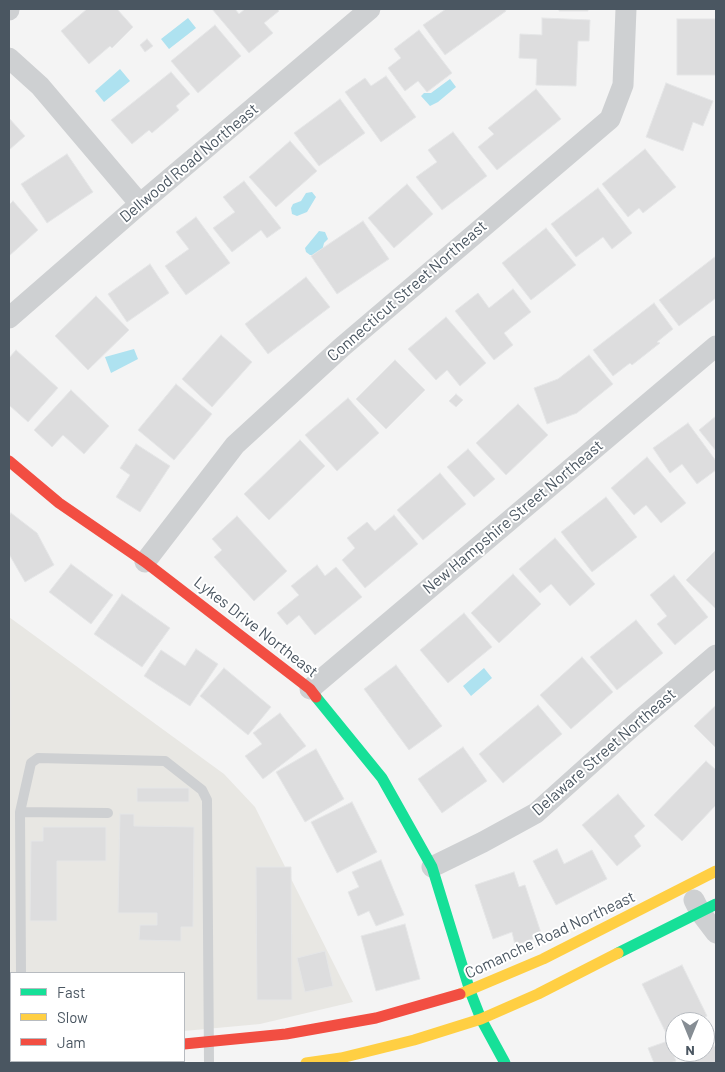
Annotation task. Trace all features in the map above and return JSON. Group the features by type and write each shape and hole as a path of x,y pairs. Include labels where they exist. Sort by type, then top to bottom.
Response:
{"street":[{"name":"Dellwood Road Northeast","path":"9,318 370,9"},
{"name":"Connecticut Street Northeast","path":"144,562 235,445 342,347 610,118 624,86 626,9"},
{"path":"9,58 40,86 140,204"},
{"name":"New Hampshire Street Northeast","path":"310,689 716,346"},
{"name":"Lykes Drive Northeast","path":"9,461 59,503 144,562 310,689 382,778 432,867 470,991 481,1019 505,1063"},
{"name":"Delaware Street Northeast","path":"432,867 536,813 716,655"},
{"name":"Comanche Road Northeast","path":"185,1044 286,1034 376,1018 470,991 543,959 716,870"},
{"path":"686,886 708,908 716,933"},
{"path":"306,1063 347,1060 481,1019 538,994 708,908"}],"lane":[{"path":"21,972 20,812 31,763 38,758 165,761 202,790 207,800 209,1063"},
{"path":"20,812 108,813"}],"shaded area":[{"path":"9,617 224,774 255,807 353,1002 260,1024 185,1031 185,972 10,972 9,1034"}],"water":[{"path":"188,18 196,28 169,49 161,39"},
{"path":"120,69 130,81 104,102 95,91"},
{"path":"450,79 456,87 438,102 430,106 421,96 424,93 431,93"},
{"path":"312,192 316,197 307,212 297,216 292,214 291,208 293,204 301,201 306,193"},
{"path":"319,231 325,232 328,239 324,243 322,251 310,255 306,252 305,248"},
{"path":"134,349 138,359 111,373 105,357"},
{"path":"484,668 492,678 471,696 463,686"}],"building":[{"path":"87,9 117,9 133,27 112,48 110,46 89,64 61,31"},
{"path":"212,9 235,9 239,14 245,9 277,9 279,11 264,23 273,33 249,53"},
{"path":"446,9 505,9 506,11 445,55 423,25"},
{"path":"559,9 588,9 588,11 559,11"},
{"path":"542,18 590,20 589,41 578,41 576,86 536,85 537,59 519,58 520,34 542,35"},
{"path":"677,19 716,19 716,75 677,75"},
{"path":"215,25 241,56 198,93 171,61"},
{"path":"419,30 452,73 427,92 418,81 405,91 388,68 401,58 394,49"},
{"path":"147,39 153,46 145,52 140,45"},
{"path":"171,72 190,94 176,106 179,110 152,133 149,130 132,144 111,120"},
{"path":"386,76 416,117 381,142 345,92 365,78 371,86"},
{"path":"666,83 713,101 703,126 693,122 683,151 646,137"},
{"path":"536,89 561,119 497,170 478,147 494,134 488,128"},
{"path":"340,99 365,133 319,166 294,133"},
{"path":"9,118 25,136 9,150"},
{"path":"453,132 487,176 442,210 416,177 437,162 428,150"},
{"path":"290,141 317,171 276,207 249,177"},
{"path":"645,149 676,187 643,213 639,208 628,217 602,184"},
{"path":"67,154 93,192 47,223 21,184"},
{"path":"244,181 281,228 267,238 261,230 232,252 213,228 235,212 223,197"},
{"path":"407,184 433,214 394,248 368,218"},
{"path":"598,188 632,233 612,249 603,237 576,257 551,224"},
{"path":"13,201 38,230 9,256 9,205"},
{"path":"196,217 230,263 186,295 165,266 189,249 176,232"},
{"path":"363,221 389,259 337,294 311,256"},
{"path":"546,228 576,265 531,300 502,263"},
{"path":"716,256 716,298 679,326 659,300"},
{"path":"150,264 169,293 127,322 108,294"},
{"path":"306,277 330,307 268,354 245,324"},
{"path":"513,289 531,312 504,333 513,345 494,360 455,311 478,293 489,308"},
{"path":"96,296 129,330 88,370 55,336"},
{"path":"654,303 673,329 657,342 660,343 632,365 630,363 613,376 593,350"},
{"path":"446,317 486,363 460,386 447,370 436,380 408,349"},
{"path":"221,335 252,362 212,407 182,379"},
{"path":"16,350 58,388 28,422 9,405 9,358"},
{"path":"589,355 613,384 577,413 547,424 534,388 558,379"},
{"path":"395,360 425,390 386,429 356,399"},
{"path":"176,384 212,414 174,460 138,430"},
{"path":"71,390 109,426 84,454 63,435 52,447 34,430"},
{"path":"456,394 463,400 456,407 449,401"},
{"path":"348,398 379,433 337,471 305,435"},
{"path":"518,404 548,435 506,475 476,443"},
{"path":"716,416 716,451 699,430"},
{"path":"688,423 716,461 716,470 697,484 682,464 670,473 653,448"},
{"path":"300,440 325,466 269,520 244,494"},
{"path":"136,444 170,466 140,512 116,497 130,475 120,468"},
{"path":"468,449 495,479 474,497 447,467"},
{"path":"647,457 686,503 661,523 646,505 634,515 611,488"},
{"path":"440,473 466,504 423,540 397,510"},
{"path":"606,497 637,537 592,572 561,532"},
{"path":"11,513 37,533 54,565 25,582 9,554 9,516"},
{"path":"394,515 418,544 365,588 342,560 355,548 347,538 367,522 375,531"},
{"path":"237,516 287,571 254,601 214,557 222,550 212,539"},
{"path":"555,538 595,584 570,606 551,584 540,593 519,569"},
{"path":"716,550 716,607 715,608 686,580"},
{"path":"71,564 113,595 91,624 49,592"},
{"path":"317,565 325,576 336,567 362,597 315,635 299,615 287,625 277,613 299,595 291,586"},
{"path":"513,574 541,604 499,643 471,613"},
{"path":"674,575 708,617 675,645 657,624 667,616 650,595"},
{"path":"122,594 170,628 142,667 94,634"},
{"path":"464,613 492,647 448,683 420,650"},
{"path":"636,620 663,653 617,690 590,657"},
{"path":"196,649 218,664 190,706 144,676 161,650 185,666"},
{"path":"582,657 613,692 571,729 540,695"},
{"path":"396,665 442,726 409,750 364,689"},
{"path":"224,668 271,707 248,735 200,696"},
{"path":"10,682 10,726 9,726"},
{"path":"538,705 562,734 503,783 479,754"},
{"path":"716,705 716,748 694,726"},
{"path":"280,713 306,746 263,779 245,756 262,744 253,733"},
{"path":"463,747 487,781 442,813 418,779"},
{"path":"316,749 344,799 305,822 276,772"},
{"path":"706,761 716,770 716,805 682,841 654,815"},
{"path":"137,788 189,788 189,802 137,802"},
{"path":"618,794 645,826 634,836 641,846 617,866 582,825"},
{"path":"352,802 377,852 337,873 311,822"},
{"path":"120,814 134,814 134,826 194,827 193,927 181,927 181,941 139,940 140,925 157,925 157,913 118,913"},
{"path":"43,827 106,827 106,861 57,861 57,921 30,921 31,841 43,841"},
{"path":"557,849 564,864 592,850 607,879 556,905 533,861"},
{"path":"381,860 404,915 376,926 369,911 358,916 348,892 359,887 352,872"},
{"path":"256,867 291,867 292,1000 257,1000"},
{"path":"514,872 519,887 525,885 542,936 515,945 512,932 493,939 475,885"},
{"path":"405,924 420,979 376,991 361,936"},
{"path":"325,951 333,986 305,992 297,958"},
{"path":"682,965 705,1012 665,1012 665,1031 642,984"},
{"path":"665,1042 665,1062 673,1062 654,1063 648,1048"},
{"path":"716,1047 716,1063 686,1063 715,1062"}],"traffic: fast":[{"path":"316,697 382,778 432,867 470,991 481,1019 505,1063"},
{"path":"618,953 716,904"}],"traffic: slow":[{"path":"460,994 543,959 716,871"},
{"path":"306,1063 341,1058 414,1040 481,1019 538,994 618,953"}],"traffic: jam":[{"path":"9,461 59,503 145,562 310,689 316,697"},
{"path":"185,1044 286,1034 376,1018 460,994"}]}
